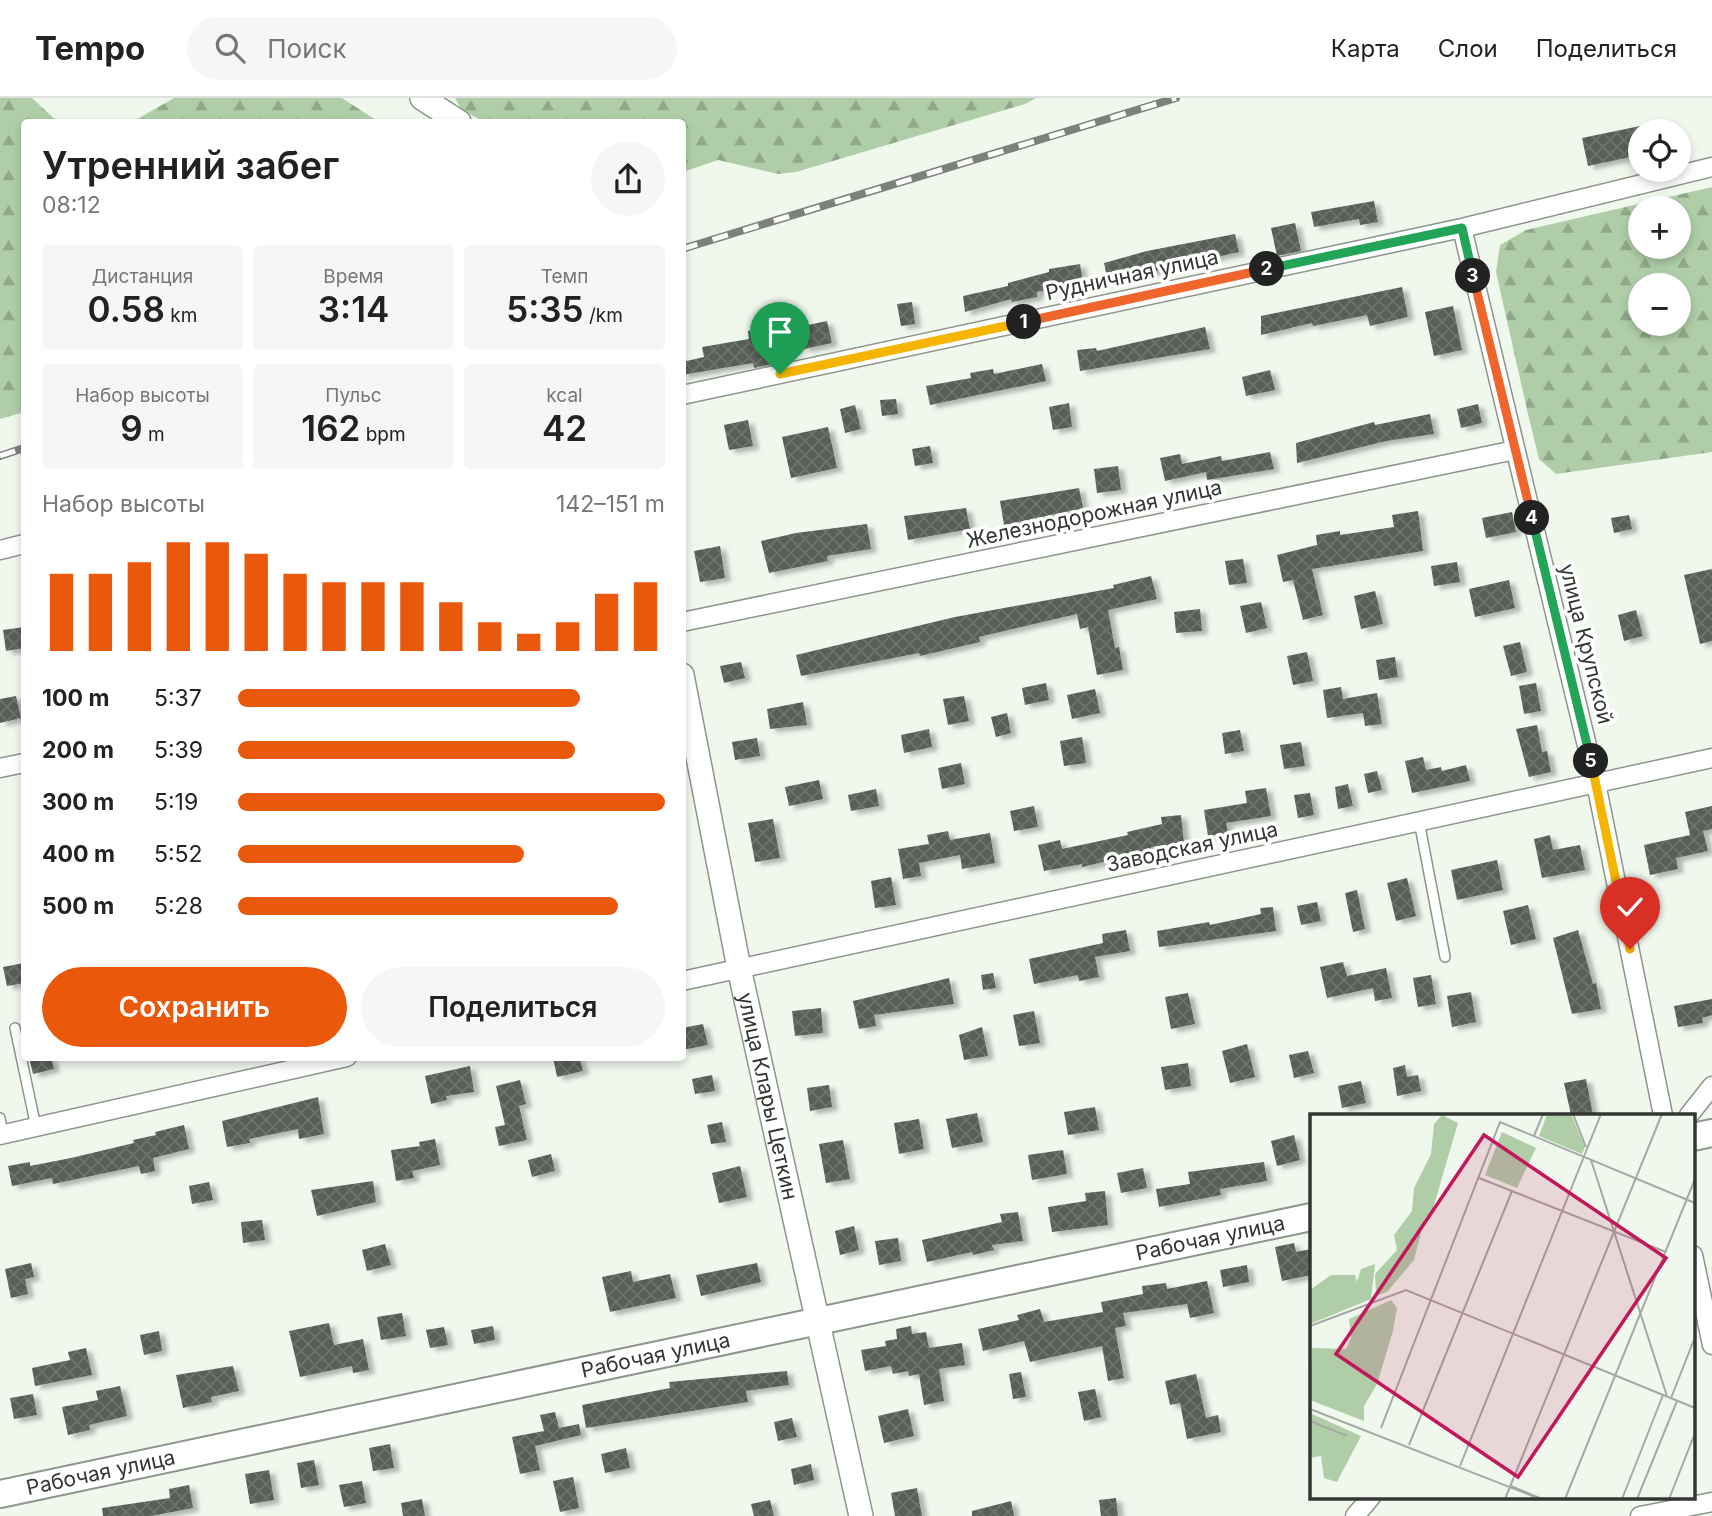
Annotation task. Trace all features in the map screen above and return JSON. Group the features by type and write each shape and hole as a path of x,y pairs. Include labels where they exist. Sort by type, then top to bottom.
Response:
{"main road":[{"path":"1694,1137 1712,1133"},
{"name":"Рабочая улица","path":"0,1494 1310,1217"}],"street":[{"path":"422,98 454,119"},
{"name":"Рудничная улица","path":"686,394 1462,228 1712,167"},
{"name":"улица Крупской","path":"1462,228 1596,783 1663,1114"},
{"name":"Железнодорожная улица","path":"686,621 1515,450"},
{"path":"0,550 21,545"},
{"name":"улица Клары Цеткин","path":"686,702 694,757 739,968 861,1516"},
{"name":"Заводская улица","path":"686,980 1712,758"},
{"path":"0,768 21,763"},
{"path":"1,1129 36,1127 329,1061"},
{"path":"1690,1114 1712,1086"},
{"path":"1694,1260 1712,1345"},
{"path":"1355,1516 1370,1498"},
{"path":"1640,1516 1712,1502"}],"lane":[{"path":"1419,821 1446,957"},
{"path":"15,1028 21,1056"},
{"path":"22,1061 36,1127"}],"green space":[{"path":"0,98 32,98 55,119 21,119 21,413 0,419"},
{"path":"174,98 342,98 374,119 137,119"},
{"path":"455,98 1036,98 1025,104 796,172 778,174 718,160 686,171 686,119 479,119 461,109"},
{"path":"1712,187 1712,452 1556,474 1539,459 1496,272 1500,245 1526,230 1628,206 1628,259 1691,259 1691,196 1673,196"}],"building":[{"path":"1628,128 1628,158 1588,166 1582,138"},
{"path":"1374,201 1378,222 1360,225 1359,219 1314,227 1311,212"},
{"path":"1295,223 1301,251 1277,256 1271,228"},
{"path":"1235,234 1239,252 1108,282 1104,263 1147,251"},
{"path":"1080,264 1083,282 1037,292 1037,297 1012,302 1011,299 965,312 963,296 1008,286 1008,283 1049,272 1049,269"},
{"path":"1402,287 1408,317 1370,326 1367,315 1313,326 1312,323 1261,335 1261,316"},
{"path":"912,302 915,324 901,326 897,304"},
{"path":"1453,306 1462,350 1434,356 1425,312"},
{"path":"827,321 832,343 804,349 799,327"},
{"path":"775,327 781,362 754,368 753,363 686,374 686,361 704,357 702,347 749,339 748,331"},
{"path":"1205,327 1210,349 1080,371 1077,350 1096,348 1097,351"},
{"path":"1042,364 1046,381 930,405 926,386 971,378 970,373 993,369 994,374"},
{"path":"1270,370 1275,390 1246,396 1242,377"},
{"path":"896,399 898,414 882,416 880,400"},
{"path":"1069,403 1072,427 1053,430 1049,407"},
{"path":"1478,404 1482,423 1461,428 1457,409"},
{"path":"855,405 861,429 845,433 840,409"},
{"path":"1430,414 1434,434 1386,441 1297,463 1296,443 1374,422 1375,425"},
{"path":"748,420 753,446 729,450 724,425"},
{"path":"828,427 837,468 791,478 782,437"},
{"path":"930,446 933,463 915,466 912,449"},
{"path":"1270,452 1274,469 1207,480 1206,472 1165,481 1160,458 1180,454 1182,464 1221,456 1222,461"},
{"path":"1118,466 1121,490 1097,493 1094,469"},
{"path":"1079,488 1083,508 1004,525 1000,501"},
{"path":"966,508 970,529 908,540 904,516"},
{"path":"1418,511 1423,551 1312,569 1323,615 1303,620 1293,580 1283,582 1277,555 1317,545 1316,535 1340,531 1340,535 1394,527 1392,515"},
{"path":"1512,512 1516,532 1486,538 1482,518"},
{"path":"1629,515 1632,529 1614,533 1611,518"},
{"path":"867,524 871,549 827,556 828,561 769,573 761,541 796,533"},
{"path":"720,546 725,578 700,582 694,551"},
{"path":"1243,559 1247,583 1229,585 1225,561"},
{"path":"1457,562 1460,582 1434,586 1431,566"},
{"path":"1712,569 1712,641 1700,644 1684,575"},
{"path":"1151,576 1157,599 1108,610 1115,648 1119,647 1123,670 1097,675 1088,627 1080,629 1077,614 979,637 980,642 920,656 919,653 801,676 796,655 955,617 1114,588 1113,585"},
{"path":"1509,580 1515,608 1475,617 1469,589"},
{"path":"1375,591 1383,624 1361,629 1354,596"},
{"path":"1261,602 1267,628 1246,633 1240,606"},
{"path":"1200,609 1202,631 1176,633 1174,612"},
{"path":"1636,610 1643,636 1624,641 1618,615"},
{"path":"21,627 21,648 6,651 3,630"},
{"path":"1520,642 1527,672 1511,676 1503,646"},
{"path":"1307,652 1313,681 1293,685 1287,656"},
{"path":"1395,657 1398,677 1379,680 1376,660"},
{"path":"741,662 745,678 724,683 720,666"},
{"path":"1046,683 1049,700 1025,705 1022,688"},
{"path":"1536,683 1541,711 1524,714 1519,686"},
{"path":"1341,687 1343,699 1377,693 1382,724 1365,726 1363,713 1327,718 1323,690"},
{"path":"1095,689 1100,713 1072,719 1067,695"},
{"path":"16,696 21,718 0,723 0,699"},
{"path":"964,696 969,721 948,725 943,699"},
{"path":"803,702 807,725 770,729 767,709"},
{"path":"1007,713 1011,733 996,737 991,717"},
{"path":"1537,725 1542,752 1547,751 1551,772 1529,777 1516,729"},
{"path":"929,729 932,747 904,753 901,735"},
{"path":"1240,730 1244,751 1225,754 1222,733"},
{"path":"1082,737 1086,763 1064,766 1060,741"},
{"path":"757,738 760,756 735,760 732,742"},
{"path":"1301,742 1305,766 1284,769 1280,745"},
{"path":"1423,757 1426,770 1441,767 1442,771 1466,765 1470,781 1412,793 1405,761"},
{"path":"961,763 965,784 942,789 938,768"},
{"path":"1377,771 1382,790 1368,793 1364,774"},
{"path":"819,780 823,799 789,806 785,787"},
{"path":"1348,784 1353,806 1338,809 1335,787"},
{"path":"1266,788 1271,816 1226,823 1228,833 1208,836 1204,810 1247,803 1245,791"},
{"path":"876,789 879,806 851,811 848,795"},
{"path":"1310,793 1314,815 1298,818 1294,795"},
{"path":"1034,806 1038,827 1014,831 1010,811"},
{"path":"1712,806 1712,829 1703,831 1708,851 1676,858 1678,869 1650,875 1644,845 1690,835 1685,812"},
{"path":"1181,815 1184,843 1151,847 1151,851 1082,867 1082,864 1044,871 1038,845 1060,840 1062,849 1128,835 1127,832 1162,824 1161,817"},
{"path":"773,819 780,858 755,862 748,823"},
{"path":"948,831 950,840 990,833 995,863 962,869 960,855 919,863 921,876 903,879 898,849 929,844 927,835"},
{"path":"1550,835 1553,850 1580,845 1585,870 1542,878 1534,839"},
{"path":"1497,860 1503,890 1457,900 1451,870"},
{"path":"891,877 896,905 875,908 871,881"},
{"path":"1407,878 1416,916 1396,921 1387,883"},
{"path":"1357,890 1365,929 1353,932 1345,893"},
{"path":"1317,902 1321,921 1301,925 1297,906"},
{"path":"1528,905 1536,939 1511,945 1503,911"},
{"path":"1273,907 1276,931 1159,947 1157,931 1209,922 1210,925 1261,914 1260,908"},
{"path":"1126,930 1130,951 1095,957 1099,977 1079,981 1078,975 1034,984 1029,959 1103,943 1102,934"},
{"path":"1578,930 1593,984 1596,983 1601,1009 1572,1014 1553,938"},
{"path":"1343,962 1347,976 1386,968 1392,998 1375,1001 1373,988 1327,998 1320,967"},
{"path":"21,964 21,984 7,986 3,967"},
{"path":"993,973 996,988 983,990 981,975"},
{"path":"1431,975 1436,1004 1418,1007 1413,978"},
{"path":"949,978 954,1004 874,1015 876,1026 859,1029 853,1001"},
{"path":"1471,992 1476,1022 1452,1027 1447,996"},
{"path":"1188,993 1195,1024 1171,1029 1165,997"},
{"path":"1712,999 1712,1015 1702,1018 1703,1023 1678,1027 1674,1006"},
{"path":"821,1008 823,1033 795,1036 792,1011"},
{"path":"1034,1011 1040,1043 1019,1046 1013,1015"},
{"path":"703,1024 708,1045 686,1049 686,1027"},
{"path":"982,1027 988,1056 964,1060 959,1035"},
{"path":"1247,1044 1255,1077 1230,1083 1222,1051"},
{"path":"1308,1051 1314,1073 1294,1078 1289,1055"},
{"path":"30,1061 52,1061 54,1069 33,1074"},
{"path":"554,1061 580,1061 583,1071 557,1077"},
{"path":"1188,1063 1191,1086 1165,1090 1161,1067"},
{"path":"1405,1065 1407,1077 1418,1075 1421,1091 1397,1096 1393,1068"},
{"path":"470,1066 474,1092 446,1096 447,1100 431,1104 425,1076"},
{"path":"712,1075 715,1091 695,1094 692,1079"},
{"path":"1586,1079 1593,1114 1571,1114 1564,1083"},
{"path":"520,1080 526,1104 519,1106 527,1140 499,1146 495,1127 505,1125 496,1086"},
{"path":"1361,1081 1366,1103 1342,1108 1338,1086"},
{"path":"829,1085 832,1107 810,1111 807,1088"},
{"path":"318,1097 324,1134 299,1139 298,1129 249,1139 250,1143 227,1147 222,1121"},
{"path":"1095,1107 1099,1130 1068,1135 1064,1112"},
{"path":"977,1113 983,1142 952,1148 946,1119"},
{"path":"919,1119 924,1149 899,1154 894,1123"},
{"path":"722,1122 726,1142 711,1144 707,1125"},
{"path":"184,1125 189,1149 153,1158 155,1171 141,1174 139,1166 53,1184 52,1178 12,1186 8,1166 30,1162 30,1166 71,1158 134,1143 133,1140 156,1135 155,1132"},
{"path":"1294,1135 1300,1160 1277,1166 1271,1141"},
{"path":"435,1139 440,1165 412,1171 414,1178 396,1181 391,1150 420,1146 419,1142"},
{"path":"843,1140 850,1179 826,1183 819,1144"},
{"path":"1063,1150 1067,1174 1032,1180 1028,1155"},
{"path":"551,1154 555,1171 532,1177 528,1160"},
{"path":"1264,1162 1267,1181 1220,1189 1221,1195 1159,1207 1156,1189 1190,1184 1188,1172"},
{"path":"740,1166 747,1197 719,1203 712,1173"},
{"path":"1143,1168 1147,1188 1121,1193 1117,1173"},
{"path":"373,1181 376,1202 317,1216 311,1190"},
{"path":"209,1182 213,1200 192,1204 189,1186"},
{"path":"1105,1191 1108,1225 1052,1232 1048,1207 1086,1201 1085,1193"},
{"path":"1018,1212 1023,1241 992,1245 994,1250 973,1255 972,1252 927,1262 922,1240 1002,1222 1000,1214"},
{"path":"262,1220 265,1240 243,1243 241,1222"},
{"path":"854,1226 859,1250 840,1255 835,1231"},
{"path":"898,1238 901,1261 879,1265 875,1241"},
{"path":"1294,1243 1296,1252 1310,1249 1310,1275 1282,1281 1275,1247"},
{"path":"385,1244 391,1265 367,1271 362,1250"},
{"path":"31,1263 34,1277 25,1279 28,1294 11,1298 5,1269"},
{"path":"757,1263 761,1282 701,1296 696,1275"},
{"path":"1247,1265 1249,1282 1223,1287 1220,1270"},
{"path":"631,1271 633,1282 670,1274 676,1298 610,1312 602,1277"},
{"path":"1207,1281 1214,1313 1190,1318 1187,1304 1123,1313 1126,1326 1115,1328 1124,1378 1108,1381 1102,1346 1030,1362 1024,1341 983,1351 978,1329 1019,1320 1017,1315 1040,1309 1044,1322 1103,1312 1101,1302 1143,1294 1142,1286 1166,1283 1167,1289"},
{"path":"402,1313 406,1336 381,1340 377,1317"},
{"path":"329,1323 334,1345 363,1339 369,1370 353,1373 352,1366 300,1377 289,1331"},
{"path":"493,1326 495,1340 474,1344 471,1330"},
{"path":"911,1326 912,1334 926,1332 929,1348 962,1343 965,1365 939,1369 944,1401 924,1405 919,1374 909,1376 908,1371 893,1374 891,1366 865,1371 861,1350 886,1346 885,1341 897,1339 896,1329"},
{"path":"444,1327 448,1345 430,1348 426,1330"},
{"path":"159,1331 162,1351 144,1355 140,1335"},
{"path":"86,1348 92,1375 35,1386 32,1368 70,1360 68,1352"},
{"path":"233,1366 239,1391 211,1397 212,1402 183,1408 176,1375"},
{"path":"787,1371 789,1385 746,1391 748,1402 586,1428 582,1405 670,1388 669,1382"},
{"path":"1021,1372 1026,1397 1013,1399 1009,1374"},
{"path":"1196,1374 1206,1418 1218,1415 1221,1432 1187,1439 1180,1403 1170,1405 1165,1381"},
{"path":"120,1386 127,1416 89,1425 90,1430 68,1435 62,1407 98,1400 96,1391"},
{"path":"1095,1389 1101,1417 1084,1421 1078,1392"},
{"path":"33,1394 37,1415 14,1419 10,1398"},
{"path":"908,1409 914,1436 884,1443 878,1416"},
{"path":"555,1412 559,1428 579,1424 581,1435 535,1446 540,1470 520,1474 512,1437 544,1431 540,1415"},
{"path":"792,1418 797,1437 778,1441 774,1422"},
{"path":"390,1444 394,1468 373,1471 369,1448"},
{"path":"626,1448 630,1468 605,1473 601,1454"},
{"path":"314,1460 319,1485 301,1488 297,1463"},
{"path":"811,1464 814,1480 794,1485 791,1469"},
{"path":"269,1470 274,1500 250,1504 245,1474"},
{"path":"573,1477 579,1508 560,1512 553,1481"},
{"path":"362,1481 366,1503 344,1507 339,1485"},
{"path":"189,1485 193,1508 151,1516 103,1516 102,1508 170,1498 169,1489"},
{"path":"917,1488 922,1516 895,1516 891,1493"},
{"path":"1116,1498 1118,1516 1101,1516 1099,1500"},
{"path":"422,1499 425,1516 403,1516 401,1503"},
{"path":"770,1500 774,1516 754,1516 751,1504"},
{"path":"1011,1501 1014,1516 972,1516 972,1511"}],"railway":[{"path":"686,248 1176,98"},
{"path":"0,456 21,449"}],"route":[{"path":"780,374 1462,228 1596,783 1630,949"}]}
